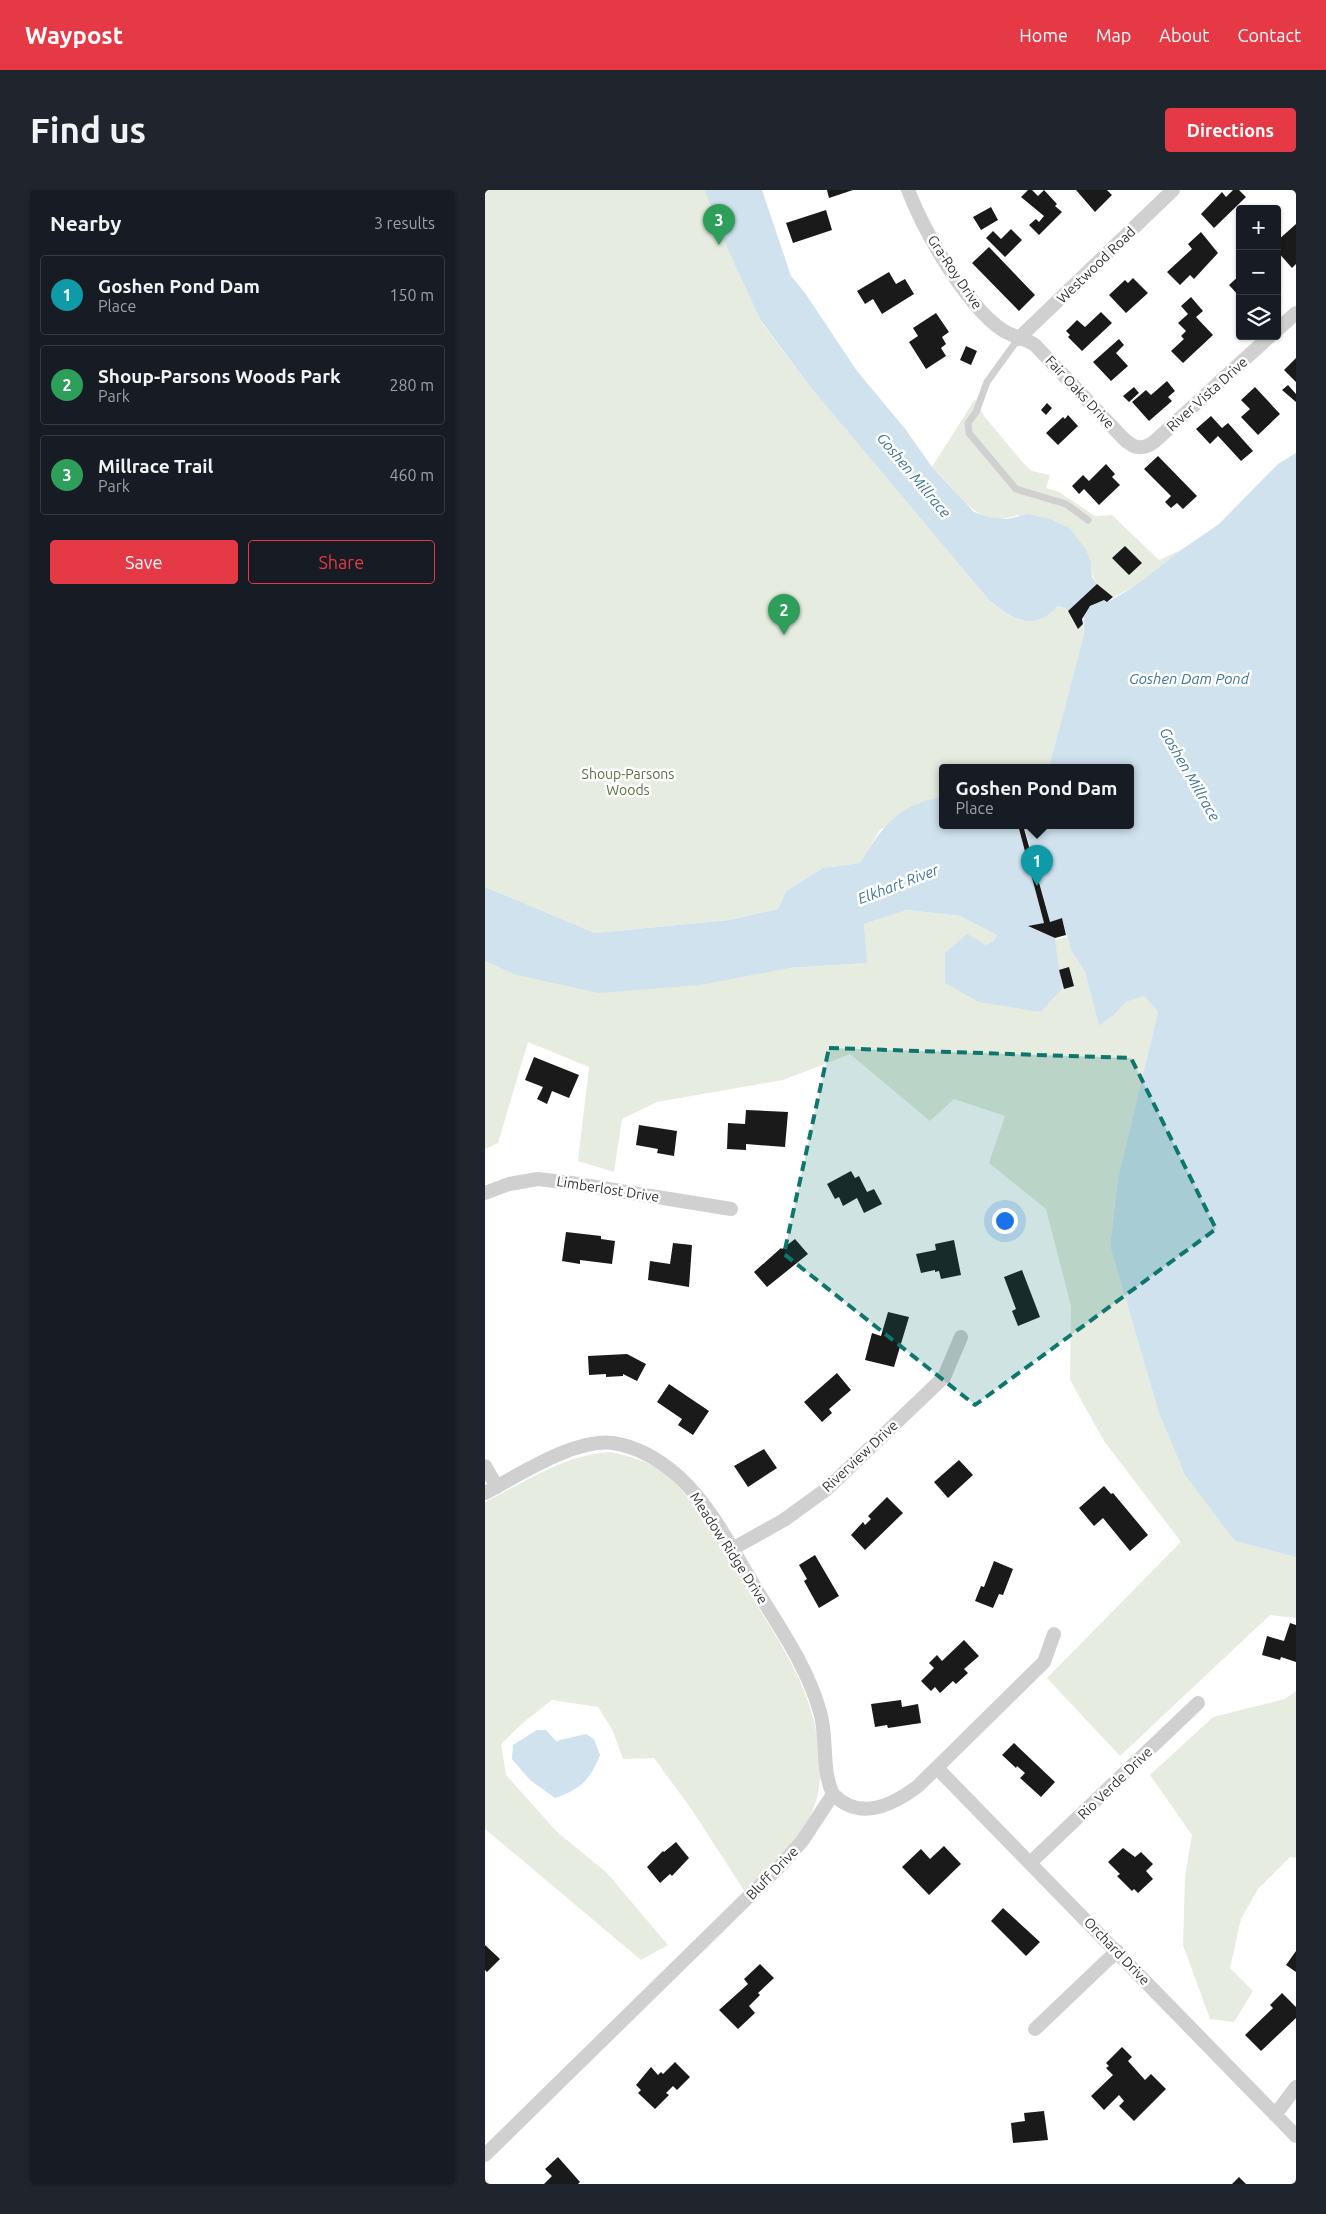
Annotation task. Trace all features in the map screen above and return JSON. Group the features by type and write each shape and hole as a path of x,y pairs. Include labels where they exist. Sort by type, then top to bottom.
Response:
{"street":[{"name":"Gra-Roy Drive","path":"908,190 931,238 977,306 999,328 1018,339"},
{"name":"Westwood Road","path":"1018,339 1173,190"},
{"path":"1281,326 1296,313"},
{"name":"Fair Oaks Drive","path":"1018,339 1035,345 1128,443 1140,448"},
{"name":"River Vista Drive","path":"1140,448 1154,442 1266,340"},
{"name":"Limberlost Drive","path":"485,1192 509,1184 537,1179 571,1182 731,1209"},
{"name":"Riverview Drive","path":"732,1549 784,1520 828,1488 944,1377 961,1337"},
{"name":"Meadow Ridge Drive","path":"491,1490 577,1447 596,1443 613,1443 636,1449 657,1459 679,1477 700,1499 732,1549 811,1684 821,1713 829,1780 833,1794"},
{"path":"485,1466 491,1490"},
{"path":"833,1794 846,1804 858,1808 873,1808 888,1805 919,1786 1044,1662 1054,1634"},
{"name":"Rio Verde Drive","path":"1031,1862 1198,1703"},
{"name":"Orchard Drive","path":"937,1768 1031,1862 1296,2136"},
{"name":"Bluff Drive","path":"485,2155 783,1863 803,1840 833,1794"},
{"path":"1035,2029 1117,1951"},
{"path":"1275,2115 1296,2087"}],"lane":[{"path":"1018,339 987,382 976,412 968,423 969,433 1016,489 1066,504 1087,520"}],"highlighted area":[{"path":"829,1048 1131,1058 1216,1229 975,1405 784,1254"}],"green space":[{"name":"Shoup-Parsons Woods","path":"485,190 735,190 761,322 811,388 989,600 1014,618 1023,621 1040,619 1058,606 1065,608 1078,629 1083,624 1083,638 1050,764 939,764 939,798 880,830 860,863 823,868 786,891 778,909 729,920 595,933 485,887"},
{"path":"975,399 984,416 1025,465 1032,471 1050,475 1046,488 1059,492 1095,516 1112,515 1159,560 1181,550 1132,588 1113,597 1094,579 1091,563 1018,515 1003,518 990,517 979,513 969,506 932,467"},
{"path":"907,910 960,916 997,935 993,943 986,945 1035,1011 1041,1012 1062,989 1055,940 1067,937 1071,950 1085,972 1099,1026 1115,1014 1126,1002 1144,996 1158,1012 1118,1178 1110,1246 1158,1410 1235,1541 1296,1557 1296,1618 1270,1615 1120,1756 1047,1678 1181,1542 1104,1441 1070,1380 1071,1306 1046,1209 989,1163 1005,1116 954,1099 930,1121 850,1054 783,1080 657,1102 622,1119 614,1172 578,1161 589,1067 528,1042 498,1143 485,1149 485,961 513,974 789,968 866,963 864,924"},
{"path":"610,1452 644,1461 662,1472 690,1499 714,1532 796,1672 813,1718 818,1739 820,1761 818,1794 810,1817 795,1841 745,1892 692,1810 654,1758 623,1759 613,1731 598,1707 552,1700 525,1721 501,1744 506,1775 557,1832 606,1872 668,1945 641,1960 485,1829 485,1502 561,1464 593,1454"},
{"path":"1296,1691 1296,1858 1290,1857 1258,1889 1241,1919 1230,1968 1253,1991 1234,2022 1210,2019 1183,1945 1185,1877 1192,1835 1150,1775 1213,1717 1285,1699"}],"water":[{"name":"Goshen Millrace","path":"705,190 762,190 791,276 805,293 857,371 906,430 932,467 974,512 989,517 1007,519 1028,514 1050,519 1069,528 1085,548 1091,563 1092,577 1097,584 1068,611 1058,606 1040,619 1023,621 1006,613 989,600 811,388 761,321 721,234"},
{"name":"Goshen Dam Pond","path":"1296,453 1296,1557 1235,1541 1185,1475 1158,1410 1110,1246 1118,1178 1158,1012 1144,996 1126,1002 1115,1014 1099,1026 1085,972 1071,950 1062,918 1050,922 1025,829 1134,829 1134,764 1050,764 1083,638 1086,611 1095,604 1104,600 1108,602 1132,588 1181,550 1219,524 1278,464"},
{"name":"Elkhart River","path":"939,798 939,829 1019,829 1044,923 1029,927 1055,938 1062,989 1041,1012 979,1002 945,983 945,953 967,934 986,945 993,942 997,935 960,916 907,910 864,924 867,963 789,968 700,985 599,993 513,974 485,961 485,887 595,933 729,920 778,909 786,891 823,868 860,863 876,838 893,819 903,811 927,800"},
{"path":"537,1730 546,1730 556,1741 586,1734 594,1739 600,1755 588,1777 578,1787 555,1798 530,1780 512,1759 513,1745"}],"building":[{"path":"827,190 853,190 829,198"},
{"path":"1028,190 1032,190 1038,196 1044,190 1057,204 1055,206 1062,212 1039,235 1029,225 1036,219 1039,222 1044,216 1021,197"},
{"path":"1076,190 1107,190 1112,195 1095,212"},
{"path":"1233,190 1239,190 1246,197 1214,228 1201,214 1222,192 1226,197"},
{"path":"991,207 998,220 981,230 973,217"},
{"path":"826,210 832,230 793,243 786,223"},
{"path":"1296,224 1296,264 1292,268 1281,256 1281,237"},
{"path":"1011,229 1022,240 1005,257 986,238 993,231 1001,239"},
{"path":"1201,232 1218,253 1194,279 1190,275 1180,285 1167,272 1192,249 1188,244"},
{"path":"989,247 1035,295 1019,311 972,263"},
{"path":"889,272 896,284 905,279 914,294 882,314 873,299 865,304 857,291"},
{"path":"1133,278 1148,293 1126,313 1109,295 1125,280 1128,283"},
{"path":"1236,279 1236,293 1229,285"},
{"path":"1191,297 1203,311 1196,317 1213,335 1183,363 1171,351 1184,339 1181,336 1186,331 1178,323 1188,314 1181,306"},
{"path":"1101,312 1112,323 1082,351 1068,337 1070,335 1066,331 1077,320 1085,327"},
{"path":"936,313 949,332 942,337 946,344 941,348 946,356 926,369 909,342 918,336 913,328"},
{"path":"1119,339 1124,345 1116,353 1128,366 1111,381 1093,362"},
{"path":"966,346 977,351 971,365 960,360"},
{"path":"1296,358 1296,382 1284,370"},
{"path":"1167,381 1175,391 1168,397 1172,401 1149,421 1132,402 1146,390 1151,395"},
{"path":"1288,385 1296,394 1296,402 1282,390"},
{"path":"1134,387 1139,393 1129,402 1123,396"},
{"path":"1255,387 1280,414 1258,435 1241,417 1250,409 1241,400"},
{"path":"1047,403 1052,408 1046,415 1041,410"},
{"path":"1068,415 1078,426 1058,445 1046,433 1063,417 1065,419"},
{"path":"1211,416 1222,428 1228,423 1253,451 1241,461 1218,436 1210,444 1196,429"},
{"path":"1158,456 1197,496 1183,509 1177,503 1171,508 1165,502 1171,496 1144,469"},
{"path":"1106,464 1115,474 1112,477 1120,485 1099,505 1084,489 1079,494 1072,486 1083,475 1089,481"},
{"path":"1125,546 1142,563 1129,575 1112,558"},
{"path":"1097,584 1113,597 1107,602 1104,600 1090,606 1082,619 1083,624 1078,629 1068,611"},
{"path":"1019,829 1024,829 1050,922 1062,918 1066,935 1055,938 1028,926 1044,923"},
{"path":"1069,967 1074,986 1064,989 1059,970"},
{"path":"534,1057 579,1075 569,1098 552,1091 547,1104 537,1099 543,1087 525,1080"},
{"path":"746,1110 788,1112 785,1147 746,1144 746,1150 727,1149 728,1123 745,1124"},
{"path":"639,1125 677,1131 674,1156 657,1153 658,1149 636,1145"},
{"path":"851,1171 855,1178 859,1176 867,1192 874,1189 882,1204 864,1213 857,1198 843,1206 839,1197 835,1199 827,1184"},
{"path":"566,1232 601,1236 601,1239 615,1241 612,1264 580,1260 580,1264 562,1261"},
{"path":"795,1239 808,1254 767,1287 754,1272 781,1248"},
{"path":"954,1240 961,1275 941,1279 939,1271 921,1273 916,1254 936,1250 935,1244"},
{"path":"673,1243 692,1245 689,1287 648,1280 650,1261 670,1264"},
{"path":"1022,1270 1040,1317 1018,1326 1012,1311 1016,1309 1004,1277"},
{"path":"888,1312 909,1317 894,1367 865,1360 872,1333 881,1336"},
{"path":"627,1354 646,1364 637,1381 623,1374 623,1376 606,1377 606,1374 589,1375 588,1356"},
{"path":"837,1373 851,1390 829,1409 832,1413 822,1422 804,1402"},
{"path":"669,1384 709,1411 693,1435 678,1425 682,1419 657,1402"},
{"path":"764,1449 777,1468 748,1487 734,1466"},
{"path":"959,1460 973,1475 948,1498 934,1482"},
{"path":"1104,1486 1111,1494 1113,1493 1148,1535 1130,1551 1103,1518 1094,1526 1079,1508"},
{"path":"887,1497 903,1513 865,1550 851,1535 863,1522 865,1525 871,1519 868,1516"},
{"path":"815,1555 839,1596 819,1608 804,1581 807,1579 799,1565"},
{"path":"994,1561 1013,1569 1003,1595 999,1594 993,1608 975,1601 981,1586 984,1587"},
{"path":"1290,1623 1296,1625 1296,1662 1281,1657 1280,1660 1262,1655 1267,1636 1284,1641"},
{"path":"964,1640 979,1656 964,1669 968,1673 956,1684 953,1681 940,1693 935,1687 931,1691 921,1681 934,1668 929,1663 937,1655 942,1661"},
{"path":"901,1700 902,1707 918,1704 921,1723 888,1728 887,1725 875,1727 871,1704"},
{"path":"1014,1743 1055,1782 1041,1797 1020,1778 1025,1773 1017,1766 1016,1768 1002,1755"},
{"path":"676,1842 689,1858 672,1876 670,1874 660,1883 647,1867 663,1851"},
{"path":"944,1846 961,1864 929,1895 902,1867 921,1849 930,1859"},
{"path":"1123,1848 1135,1857 1141,1852 1153,1864 1146,1871 1153,1879 1138,1893 1134,1889 1132,1891 1117,1876 1120,1874 1108,1862"},
{"path":"1003,1908 1040,1942 1026,1956 991,1921"},
{"path":"485,1945 500,1959 487,1972 485,1970"},
{"path":"1296,1951 1296,1972 1286,1965"},
{"path":"760,1964 774,1978 758,1993 760,1995 749,2006 755,2013 738,2029 719,2010 748,1984 744,1979"},
{"path":"1282,1993 1296,2007 1296,2018 1261,2051 1245,2035 1273,2008 1270,2005"},
{"path":"1122,2047 1132,2057 1128,2061 1145,2080 1151,2074 1166,2089 1134,2121 1119,2106 1124,2101 1119,2095 1104,2110 1091,2096 1113,2075 1106,2068 1109,2066 1106,2063"},
{"path":"675,2062 690,2077 677,2090 673,2086 666,2093 669,2095 655,2109 638,2093 641,2090 636,2085 651,2067 658,2075 661,2072 663,2074"},
{"path":"1044,2111 1048,2140 1013,2143 1011,2123 1025,2121 1024,2113"},
{"path":"558,2157 580,2182 578,2184 544,2184 552,2176 545,2169"},
{"path":"1239,2177 1246,2184 1232,2184"}],"place":[{"name":"Millrace Trail","path":"719,245"},
{"name":"Shoup-Parsons Woods Park","path":"784,635"},
{"name":"Goshen Pond Dam","path":"1037,886"}]}
